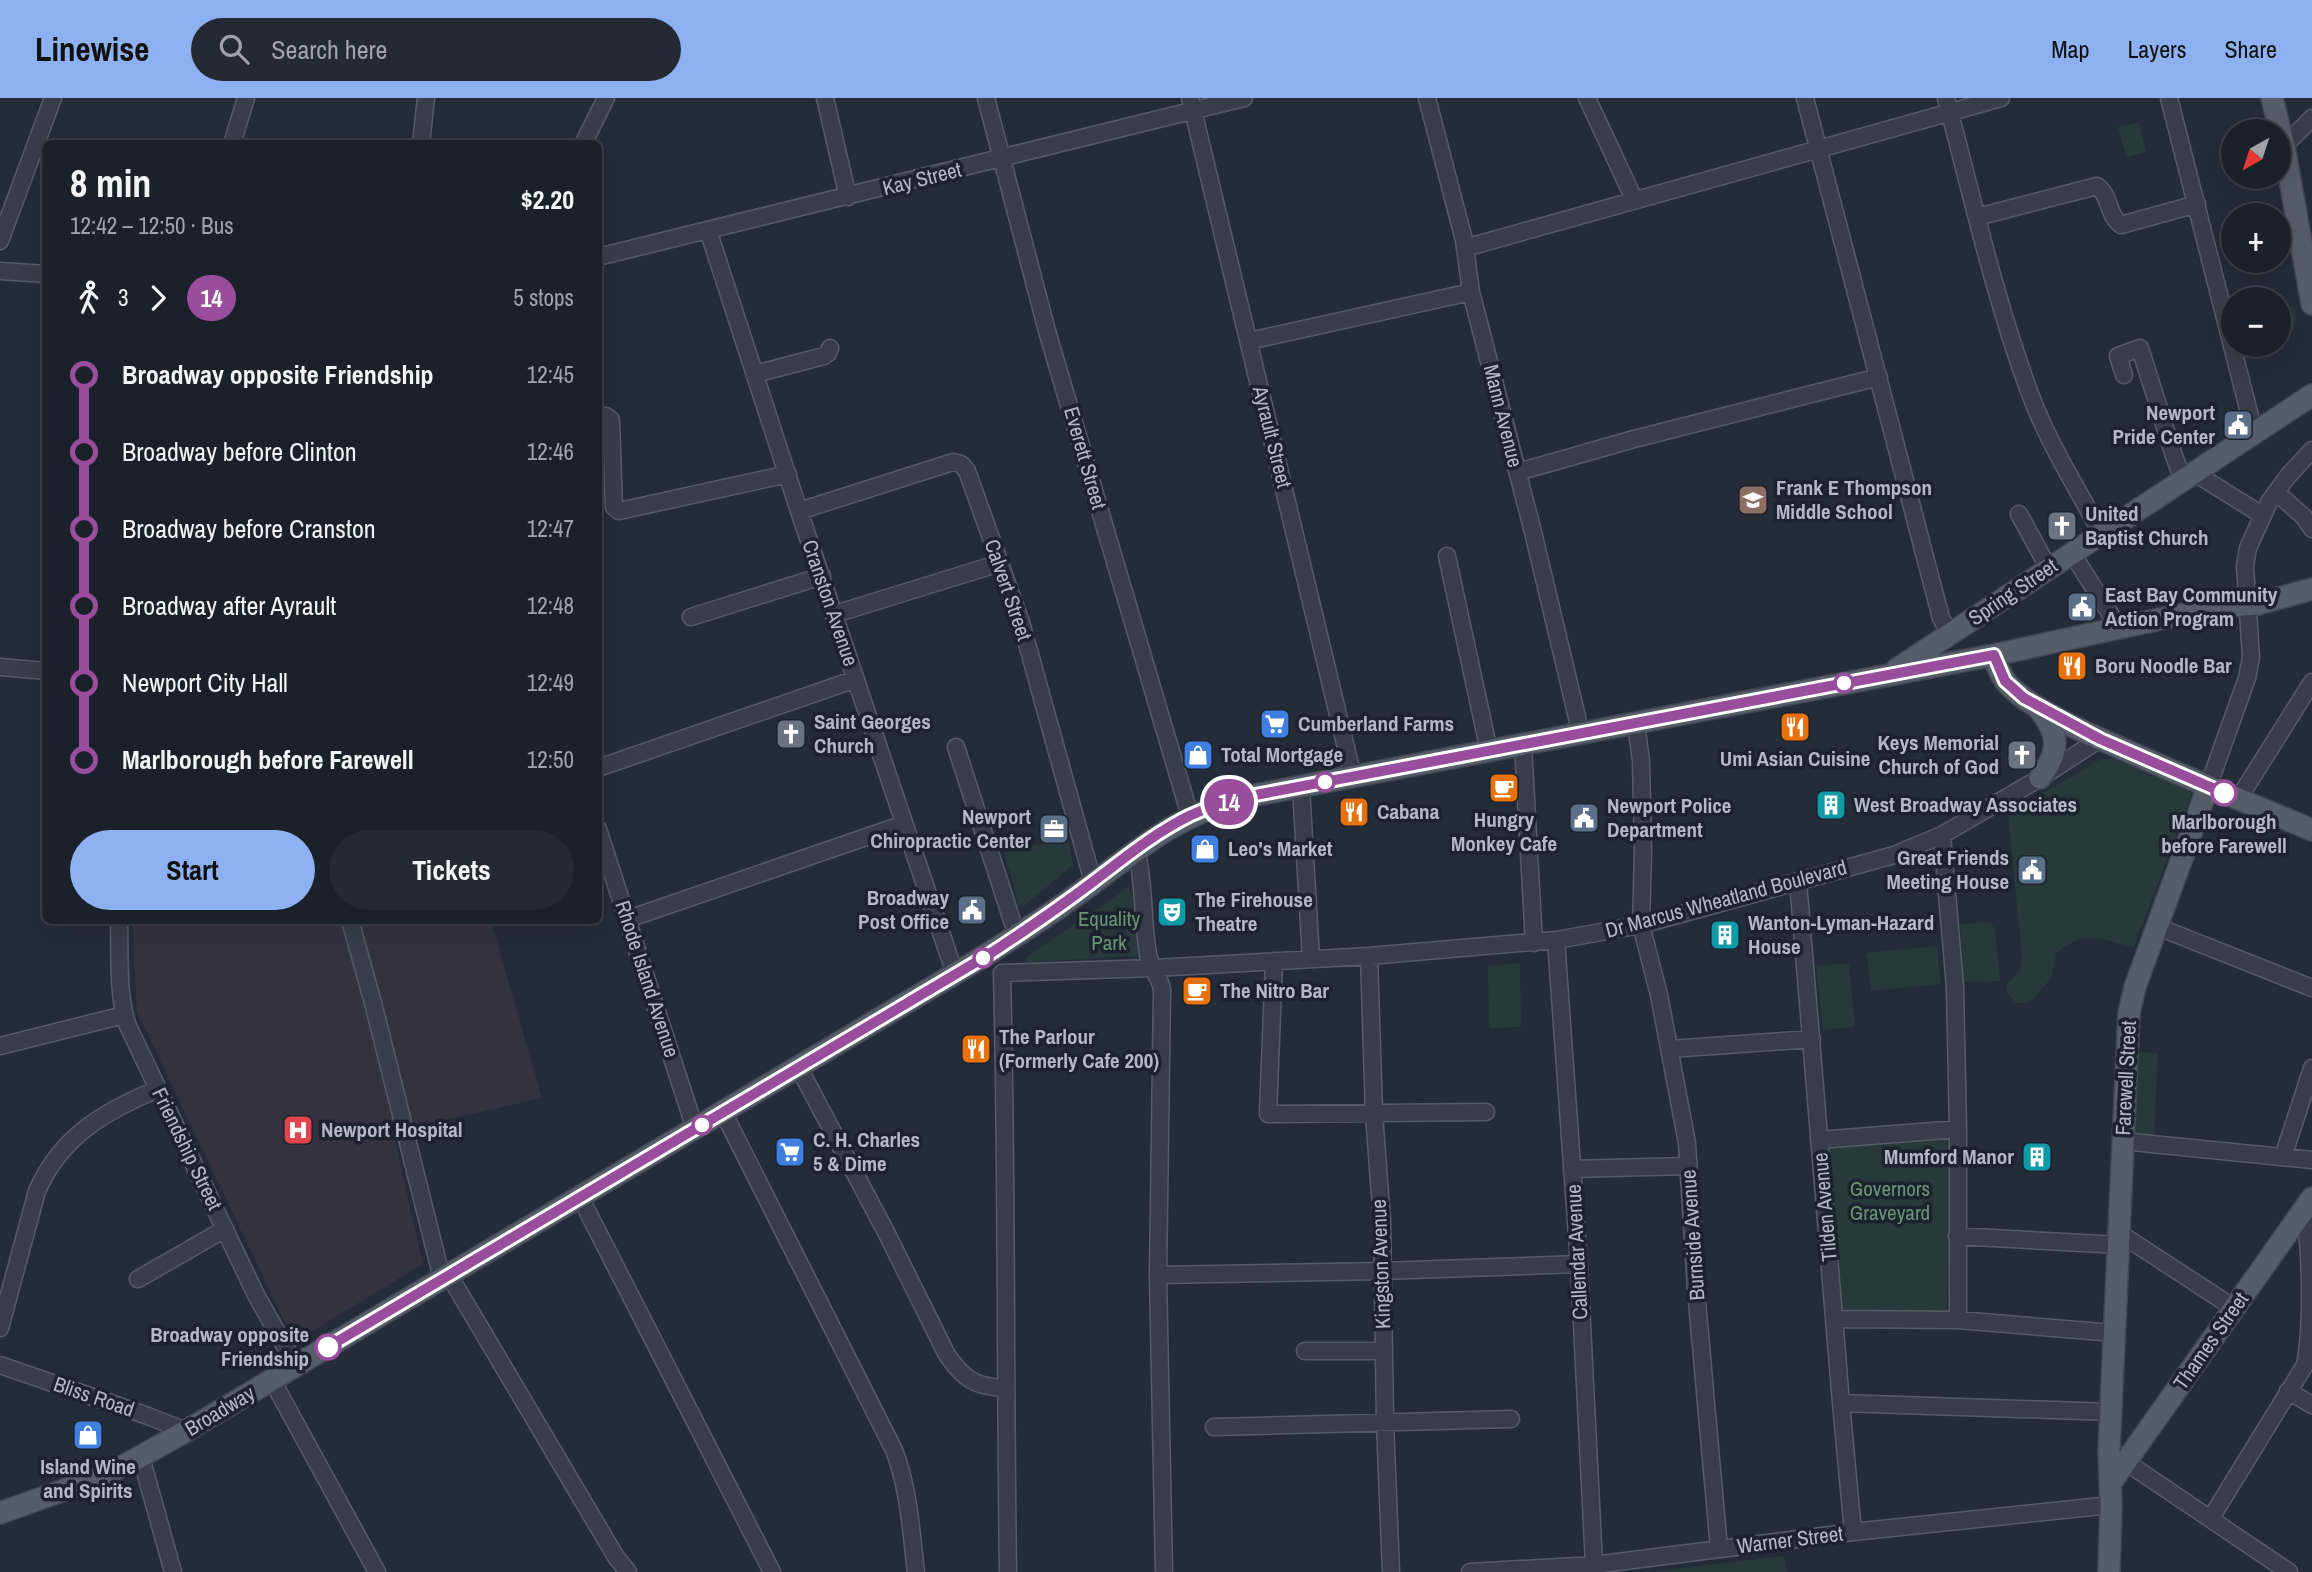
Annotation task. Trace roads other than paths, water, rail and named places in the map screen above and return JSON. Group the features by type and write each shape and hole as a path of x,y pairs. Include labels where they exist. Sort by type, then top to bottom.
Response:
{"main road":[{"path":"2272,98 2277,119"},
{"path":"2291,182 2312,304"},
{"name":"Spring Street","path":"1890,674 2312,395"},
{"name":"Broadway","path":"0,1513 95,1479 186,1431 988,955 1136,849 1190,816 1245,797 1489,751 1523,754 1581,734 1994,655 2216,607 2266,602 2312,589"},
{"path":"1994,655 2009,686 2034,704 2100,739 2312,830"},
{"path":"2034,704 2048,720 2056,741 2050,765 2040,778"},
{"name":"Farewell Street","path":"2109,1572 2110,1495 2117,1457 2110,1412 2129,1013 2135,987 2208,787"},
{"name":"Thames Street","path":"2117,1457 2309,1208"}],"street":[{"path":"0,241 53,98"},
{"path":"233,140 246,98"},
{"path":"421,140 426,98"},
{"path":"585,140 606,98"},
{"path":"825,98 848,197"},
{"name":"Everett Street","path":"986,98 1047,331 1190,816"},
{"name":"Kay Street","path":"602,256 1001,159 1191,104 1244,98"},
{"name":"Mann Avenue","path":"1427,98 1465,248 1471,292 1518,472 1581,734"},
{"path":"1587,98 1634,199"},
{"path":"1805,98 1941,618 1950,634"},
{"path":"1465,248 1818,149 1948,105 2001,98"},
{"path":"2169,98 2254,432"},
{"name":"Ayrault Street","path":"1191,104 1353,777"},
{"path":"1948,105 2000,302 2029,391 2045,429 2101,533"},
{"path":"2291,139 2312,118"},
{"path":"1977,217 2097,186 2105,192 2113,220 2121,225 2197,204"},
{"name":"Cranston Avenue","path":"708,230 799,511 955,974"},
{"path":"0,271 42,274"},
{"path":"1249,341 1471,292"},
{"path":"755,373 824,356 830,348"},
{"path":"2124,375 2118,356 2140,348 2179,469 2262,515"},
{"path":"1518,472 1634,439 1879,377"},
{"path":"602,416 606,416 611,421 614,507 619,511 788,474"},
{"name":"Farewell Street","path":"2208,787 2247,678 2250,657 2245,566 2248,548 2262,515 2276,492 2312,450"},
{"name":"Calvert Street","path":"799,511 953,462 961,464 967,471 1021,622 1093,882"},
{"path":"2276,492 2304,517 2312,529"},
{"path":"2020,514 2049,569"},
{"path":"2072,553 2119,628"},
{"path":"1447,556 1489,751"},
{"path":"835,614 1000,563"},
{"path":"691,617 822,576"},
{"path":"0,667 42,671"},
{"path":"602,767 856,679"},
{"path":"2239,799 2312,682"},
{"name":"Burnside Avenue","path":"1636,723 1641,761 1641,925 1659,995 1687,1143 1696,1290 1719,1549"},
{"name":"Dr Marcus Wheatland Boulevard","path":"1002,973 1369,956 1534,943 1641,925 1894,855 1942,835 2040,778 2100,739"},
{"path":"956,747 1017,936"},
{"path":"1523,754 1534,943"},
{"path":"1301,787 1311,959"},
{"path":"628,919 904,824"},
{"path":"1942,835 1955,986 1958,1320"},
{"name":"Rhode Island Avenue","path":"602,842 695,1129"},
{"path":"1136,849 1141,868 1148,958 1162,990 1158,1275 1164,1572"},
{"name":"Tilden Avenue","path":"1798,881 1853,1532"},
{"name":"Friendship Street","path":"119,924 124,1015 256,1296 296,1366"},
{"path":"351,924 446,1277 616,1557 628,1572"},
{"path":"2158,926 2312,988"},
{"name":"Callendar Avenue","path":"1556,940 1579,1264 1594,1565"},
{"path":"988,955 1002,973 1009,1572"},
{"name":"Kingston Avenue","path":"1369,956 1374,1115 1381,1221 1391,1572"},
{"path":"1274,961 1268,1114 1486,1112"},
{"path":"0,1046 124,1015"},
{"path":"1670,1049 1812,1039"},
{"path":"799,1068 886,1232 947,1355 960,1373 972,1382 988,1388 1005,1388"},
{"path":"2283,1157 2312,1068"},
{"path":"0,1328 37,1191 43,1179 78,1133 89,1124 128,1101 158,1089"},
{"path":"723,1112 894,1450 902,1471 916,1572"},
{"path":"1819,1140 1958,1129"},
{"path":"2122,1141 2312,1160"},
{"path":"1572,1169 1688,1166"},
{"path":"580,1197 772,1572"},
{"path":"2211,1518 2305,1365 2311,1341 2309,1208"},
{"path":"138,1279 225,1229"},
{"path":"1957,1236 2119,1239 2234,1308"},
{"path":"1158,1275 1579,1264"},
{"path":"1834,1319 1958,1320 2114,1333"},
{"path":"1305,1351 1384,1351"},
{"name":"Bliss Road","path":"0,1365 186,1431"},
{"path":"272,1380 377,1572"},
{"path":"2288,1391 2312,1405"},
{"path":"1841,1403 2110,1412"},
{"path":"1214,1427 1511,1419"},
{"path":"141,1457 173,1572"},
{"path":"2117,1457 2290,1572"},
{"name":"Warner Street","path":"1470,1572 1594,1565 1853,1532 2110,1495"}],"place":[{"name":"Newport Pride Center","path":"2238,425"},
{"name":"Frank E Thompson Middle School","path":"1753,500"},
{"name":"United Baptist Church","path":"2062,526"},
{"name":"East Bay Community Action Program","path":"2082,607"},
{"name":"Boru Noodle Bar","path":"2072,666"},
{"name":"Cumberland Farms","path":"1275,724"},
{"name":"Umi Asian Cuisine","path":"1795,727"},
{"name":"Saint Georges Church","path":"791,734"},
{"name":"Total Mortgage","path":"1198,755"},
{"name":"Keys Memorial Church of God","path":"2022,755"},
{"name":"Hungry Monkey Cafe","path":"1504,788"},
{"name":"Marlborough before Farewell","path":"2224,793"},
{"name":"West Broadway Associates","path":"1831,805"},
{"name":"Cabana","path":"1354,812"},
{"name":"Newport Police Department","path":"1584,818"},
{"name":"Newport Chiropractic Center","path":"1054,829"},
{"name":"Leo's Market","path":"1205,849"},
{"name":"Great Friends Meeting House","path":"2032,870"},
{"name":"Broadway Post Office","path":"972,910"},
{"name":"The Firehouse Theatre","path":"1172,912"},
{"name":"Wanton-Lyman-Hazard House","path":"1725,935"},
{"name":"The Nitro Bar","path":"1197,991"},
{"name":"The Parlour (Formerly Cafe 200)","path":"976,1049"},
{"name":"Newport Hospital","path":"298,1130"},
{"name":"C. H. Charles 5 & Dime","path":"790,1152"},
{"name":"Mumford Manor","path":"2037,1157"},
{"name":"Broadway opposite Friendship","path":"328,1347"},
{"name":"Island Wine and Spirits","path":"88,1435"}],"park label":[{"name":"Equality Park","path":"1109,931"},
{"name":"Governors Graveyard","path":"1890,1201"}]}
